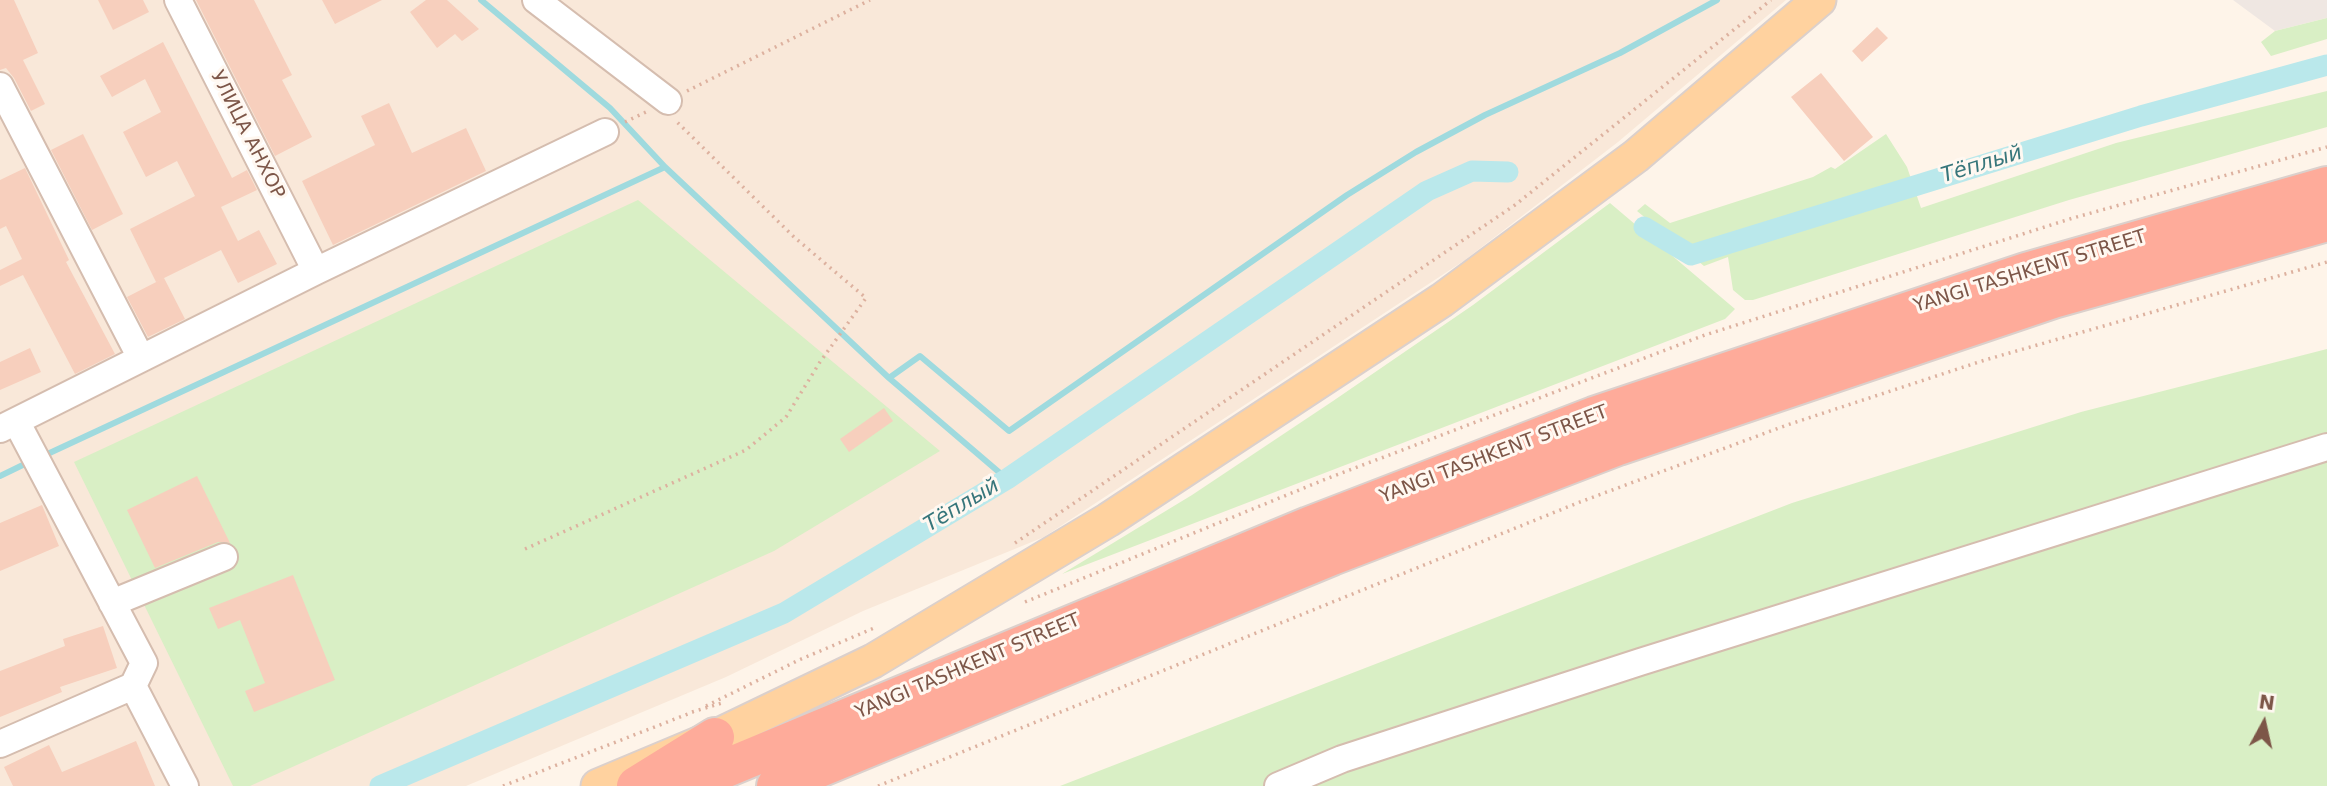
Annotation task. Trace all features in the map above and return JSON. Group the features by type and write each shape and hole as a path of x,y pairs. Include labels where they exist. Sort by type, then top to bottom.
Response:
{"highway":[{"name":"YANGI TASHKENT STREET","path":"683,786 1322,521 1594,416 2026,272 2327,186"},
{"name":"YANGI TASHKENT STREET","path":"776,786 1332,556 1618,446 2040,303 2327,222"},
{"path":"636,786 715,737"}],"main road":[{"path":"598,786 715,737 873,661 1108,520 1442,300 1636,156 1819,0"}],"street":[{"name":"УЛИЦА АНХОР","path":"178,0 316,271"},
{"path":"536,0 664,103"},
{"path":"0,86 141,358"},
{"path":"0,744 133,686 144,663 44,473 15,431 141,358 605,132"},
{"path":"1278,786 1342,759 1640,662 2327,447"},
{"path":"112,603 224,557"},
{"path":"133,686 185,786"}],"path":[{"path":"605,132 870,0"},
{"path":"1008,548 1515,205 1771,0"},
{"path":"525,549 746,450 786,417 820,362 866,299 794,237 664,103"},
{"path":"878,786 1567,507 1787,425 2010,353 2327,262"},
{"path":"503,786 698,710 886,622"}],"shaded area":[{"path":"0,0 1786,0 1618,142 1465,260 1044,537 863,611 726,677 466,786 0,786"},
{"path":"2233,0 2327,0 2327,18 2275,31"}],"green space":[{"path":"2327,18 2327,39 2271,56 2261,42 2275,31"},
{"path":"2327,91 2327,127 2069,200 1753,300 1745,300 1733,290 1728,257 1704,266 1637,211 1645,204 1670,223 1813,177 1831,167 1835,169 1886,134 1907,167 1921,208 2116,143"},
{"path":"638,200 940,451 774,551 250,786 233,786 74,462"},
{"path":"1610,203 1735,309 1725,319 1062,574 1192,495 1333,401 1473,305"},
{"path":"2327,349 2327,786 1060,786 1792,503 2081,412"}],"building":[{"path":"0,0 14,0 38,53 23,60 45,104 31,111 14,78 6,68 0,70"},
{"path":"98,0 143,0 149,12 113,30"},
{"path":"196,0 254,0 292,75 282,80 312,137 275,156"},
{"path":"322,0 382,0 335,24"},
{"path":"426,0 447,0 479,29 462,41 455,34 437,48 410,12"},
{"path":"1877,27 1888,38 1862,62 1852,51"},
{"path":"163,42 232,178 247,170 257,190 221,207 238,241 259,230 277,264 238,283 221,250 156,282 130,229 195,196 177,161 146,177 123,132 161,112 145,79 112,97 100,76"},
{"path":"1821,73 1873,137 1844,161 1791,97"},
{"path":"389,103 412,153 466,128 486,171 333,245 302,181 375,145 361,116"},
{"path":"83,134 123,214 92,230 51,150"},
{"path":"25,168 69,260 66,262 115,354 75,374 23,275 0,286 0,270 22,259 6,226 0,229 0,180"},
{"path":"164,278 185,319 148,337 127,297"},
{"path":"30,348 41,372 0,390 0,362"},
{"path":"884,408 893,421 849,452 840,439"},
{"path":"197,476 230,543 218,542 155,568 127,510"},
{"path":"42,505 59,546 0,571 0,523"},
{"path":"293,575 335,680 254,712 245,691 265,683 240,620 218,629 209,608"},
{"path":"103,626 117,668 60,687 62,692 0,717 0,671 65,646 63,639"},
{"path":"136,741 155,786 13,786 4,767 49,745 62,772"}],"waterway":[{"path":"481,0 610,108 665,167 889,378 920,356 1009,431 1347,195 1416,152 1485,115 1620,53 1717,0"},
{"name":"Тёплый","path":"1644,227 1691,255 2141,116 2327,65"},
{"path":"41,457 665,167"},
{"name":"Тёплый","path":"380,786 784,613 1007,479 1427,191 1472,171 1508,172"},
{"path":"889,378 1007,479"},
{"path":"0,476 31,461"}]}
